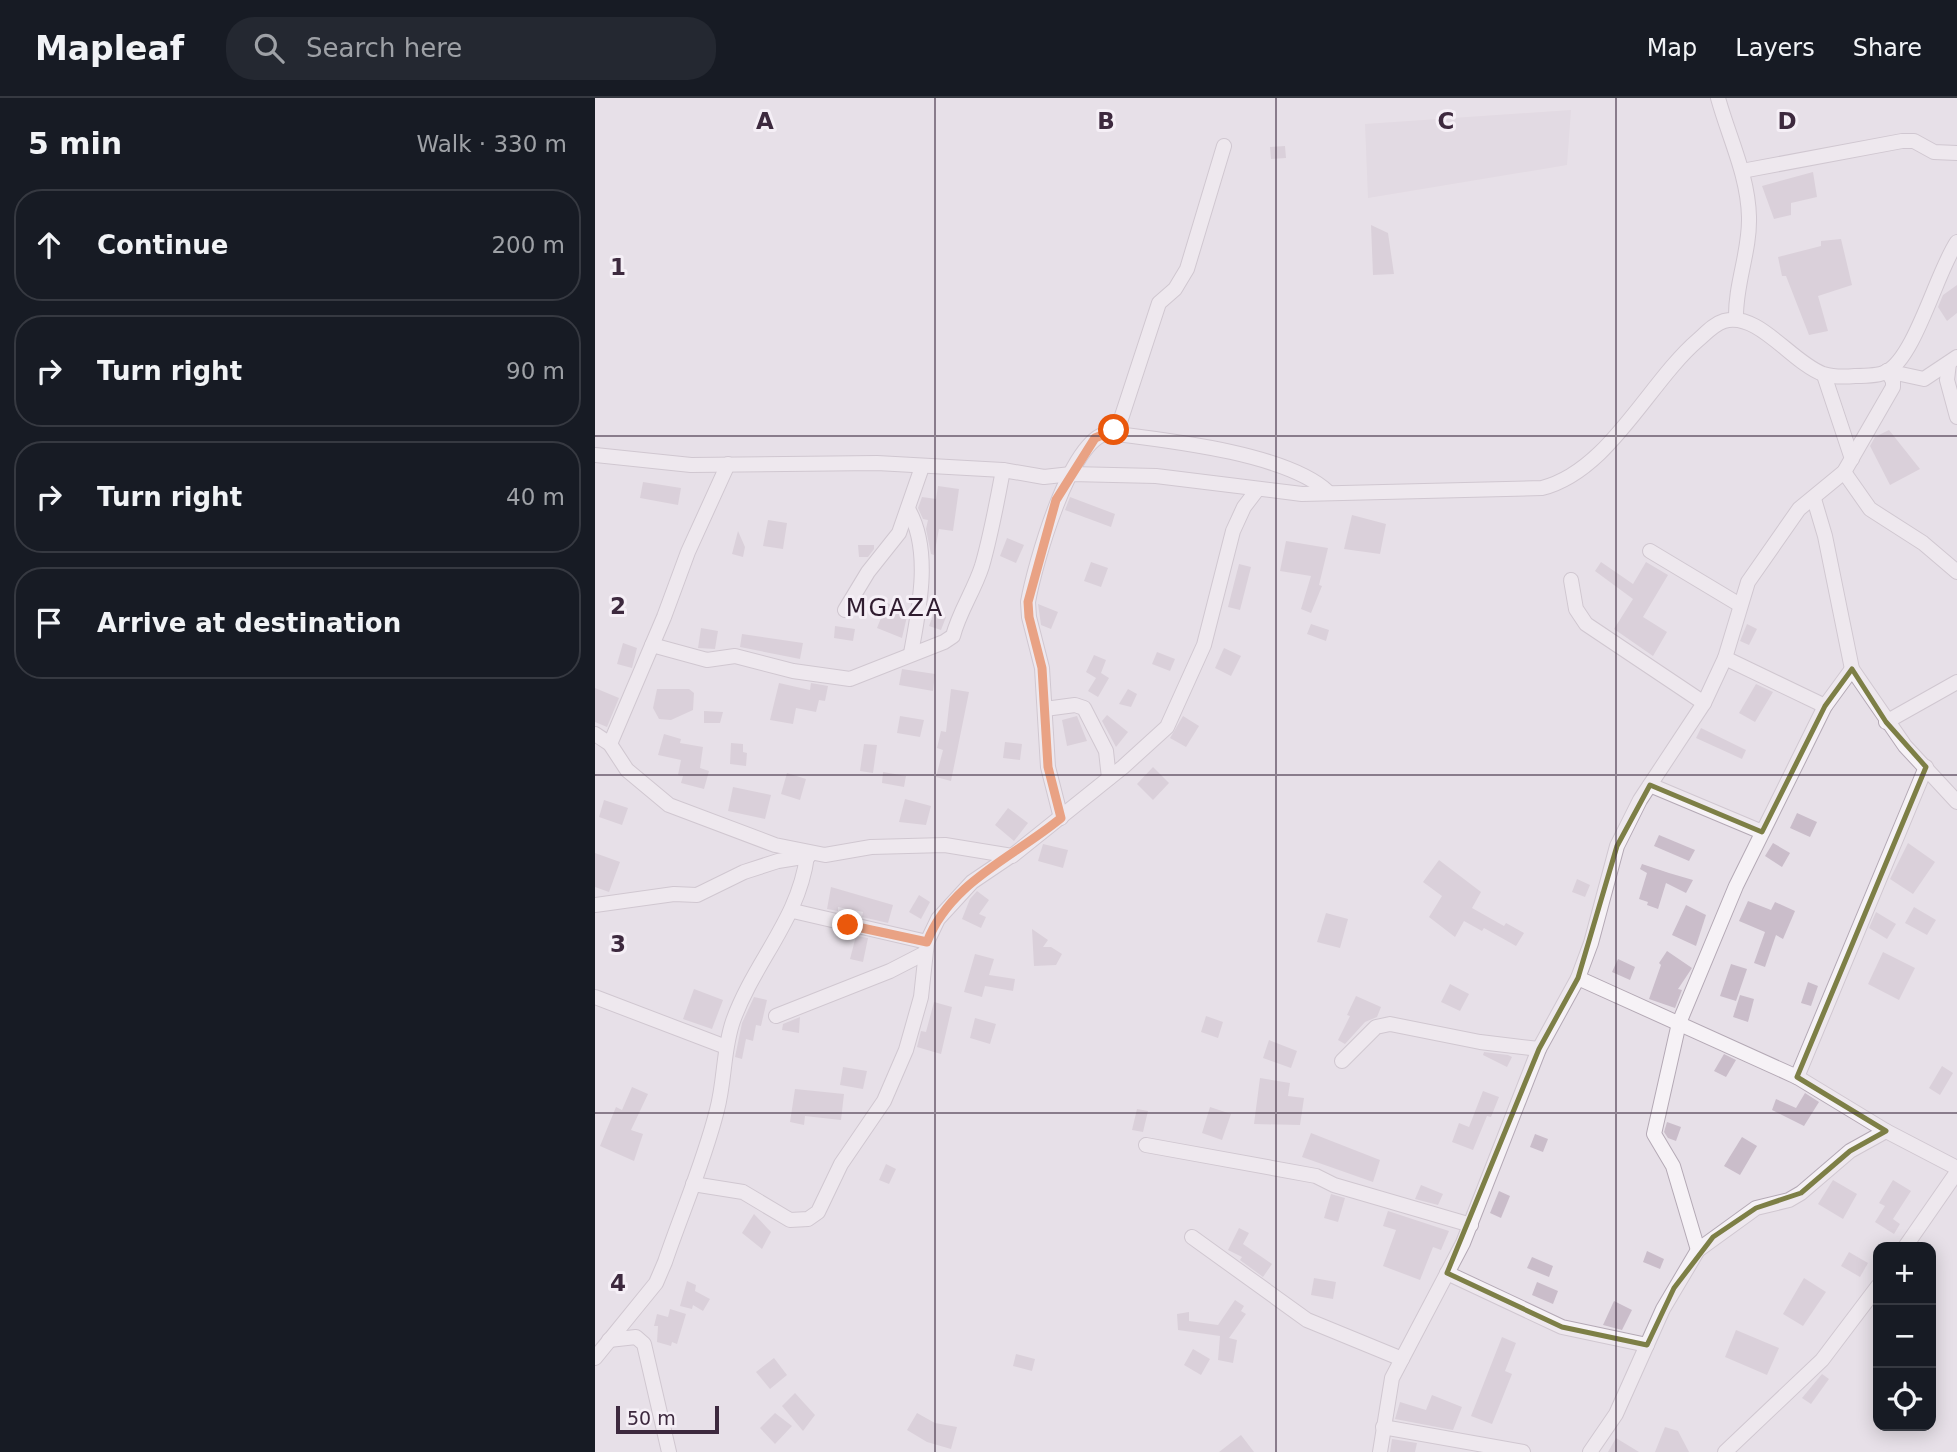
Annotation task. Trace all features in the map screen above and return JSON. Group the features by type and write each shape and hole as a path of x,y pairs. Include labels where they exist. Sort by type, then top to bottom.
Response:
{"street":[{"path":"1718,98 1742,171 1749,228 1736,318"},
{"path":"1742,171 1902,141 1915,141 1934,152 1957,153"},
{"path":"1061,818 1048,767 1042,668 1029,617 1028,602 1056,500 1095,438 1109,433 1120,422 1159,303 1175,289 1187,270 1224,146"},
{"path":"1887,372 1903,356 1914,337 1945,263 1957,242"},
{"path":"596,456 651,463 848,463 1003,470 1044,477 1071,474 1156,476 1302,494 1521,490 1558,484 1601,450 1686,350 1716,324 1736,318 1752,323 1799,362 1824,375 1866,376 1887,372 1924,379 1953,360"},
{"path":"1953,360 1947,380 1957,417"},
{"path":"1380,1452 1389,1386 1471,1225 1539,1049 1578,978 1591,943 1617,846 1650,785 1704,703 1725,658 1748,582 1799,509 1844,472 1893,387 1893,381 1887,372"},
{"path":"1824,375 1852,458"},
{"path":"1109,433 1212,449 1275,464 1309,478 1328,492"},
{"path":"610,744 688,552 729,464"},
{"path":"845,610 868,572 899,533 922,467"},
{"path":"652,645 707,660 735,656 807,673 850,679 953,636 955,622 973,590 982,565 1003,470"},
{"path":"1844,472 1870,509 1923,543 1957,572"},
{"path":"693,1185 743,1192 790,1220 808,1219 818,1213 835,1175 884,1101 896,1074 920,1003 926,947 938,919 953,900 1061,818 1167,727 1204,645 1233,531 1244,507 1257,490"},
{"path":"1814,499 1825,536 1852,669 1886,722 1957,802"},
{"path":"908,509 917,528 921,573 911,653"},
{"path":"1650,551 1740,605"},
{"path":"1571,580 1576,609 1587,624 1704,703"},
{"path":"1725,658 1825,706"},
{"path":"1698,1250 1670,1159 1654,1134 1679,1023 1762,832 1825,706 1852,669"},
{"path":"1886,722 1957,682"},
{"path":"1045,709 1075,705 1084,708 1106,751 1109,778"},
{"path":"595,734 610,744 627,770 669,805 775,845 825,855"},
{"path":"1797,1077 1926,767"},
{"path":"1650,785 1762,832"},
{"path":"595,905 674,894 697,895 744,872 778,861 908,844 961,846 1009,857"},
{"path":"595,1358 656,1283 718,1109 726,1047 742,998 793,911 801,889 807,856"},
{"path":"793,911 926,947"},
{"path":"776,1016 890,971 926,947"},
{"path":"1578,978 1797,1077 1957,1170 1908,1242"},
{"path":"595,997 726,1047"},
{"path":"1342,1061 1376,1027 1390,1024 1480,1042 1539,1049"},
{"path":"1590,1452 1616,1413 1663,1308 1698,1250 1756,1208 1789,1200 1801,1193 1850,1151 1886,1131"},
{"path":"1146,1145 1316,1176 1334,1185 1471,1225"},
{"path":"1192,1237 1307,1320 1402,1359"},
{"path":"1447,1273 1562,1326 1647,1345"},
{"path":"1725,1452 1822,1360 1873,1293"},
{"path":"609,1340 636,1337 644,1344 669,1452"},
{"path":"1383,1427 1523,1452"}],"highlighted area":[{"path":"1852,669 1886,722 1926,767 1797,1077 1886,1131 1850,1151 1801,1193 1756,1208 1713,1237 1674,1288 1647,1345 1562,1327 1447,1273 1539,1049 1578,978 1617,846 1650,785 1762,832 1825,706"}],"shaded area":[{"path":"1571,110 1567,165 1368,198 1365,124"}],"building":[{"path":"1285,146 1286,158 1271,159 1270,147"},
{"path":"1813,172 1817,197 1791,203 1791,215 1774,219 1762,186"},
{"path":"1371,225 1388,233 1394,274 1373,275"},
{"path":"1841,239 1852,285 1818,296 1828,331 1809,335 1786,276 1782,276 1778,257 1821,246 1821,241"},
{"path":"1957,285 1957,313 1947,321 1938,307 1943,295"},
{"path":"1889,430 1920,469 1890,485 1870,446 1875,437"},
{"path":"643,482 681,488 678,505 640,498"},
{"path":"938,486 959,489 953,531 939,529 934,555 931,554 926,529 928,520 923,519 918,508 922,497 936,499"},
{"path":"1070,497 1115,514 1111,527 1065,510"},
{"path":"1352,515 1386,524 1380,554 1344,549"},
{"path":"768,520 787,523 783,549 763,546"},
{"path":"738,531 745,547 743,557 732,554"},
{"path":"1007,538 1024,545 1016,563 1000,556"},
{"path":"1286,541 1328,548 1319,585 1322,586 1311,613 1301,609 1311,576 1280,571"},
{"path":"858,545 874,545 874,549 868,557 859,557"},
{"path":"1091,562 1108,568 1101,587 1084,581"},
{"path":"1601,562 1633,584 1646,562 1668,575 1643,617 1667,632 1653,656 1614,629 1633,599 1595,571"},
{"path":"1239,564 1251,567 1240,610 1228,607"},
{"path":"887,603 908,612 902,638 877,628"},
{"path":"1038,604 1058,612 1051,629 1041,625"},
{"path":"934,613 946,617 941,630 929,626"},
{"path":"1311,624 1329,630 1326,641 1307,634"},
{"path":"1747,624 1757,629 1749,645 1740,641"},
{"path":"835,626 855,629 853,641 834,638"},
{"path":"701,628 718,631 715,649 698,648"},
{"path":"742,634 803,643 800,659 740,647"},
{"path":"623,643 637,648 632,668 617,664"},
{"path":"1224,648 1241,656 1231,676 1215,668"},
{"path":"1157,652 1175,659 1170,671 1152,664"},
{"path":"1094,655 1106,660 1101,673 1109,678 1098,697 1088,691 1096,678 1086,672"},
{"path":"902,669 935,674 933,691 899,685"},
{"path":"779,683 810,690 811,683 828,686 825,701 819,700 816,712 796,708 793,724 770,720"},
{"path":"1756,684 1773,692 1755,722 1739,713"},
{"path":"595,688 619,698 607,727 595,722"},
{"path":"657,689 689,689 694,693 693,710 671,720 659,719 653,708"},
{"path":"951,689 969,692 951,781 936,777 943,750 937,748 941,731 946,732"},
{"path":"1128,689 1137,694 1131,707 1119,704"},
{"path":"704,711 723,712 720,723 704,723"},
{"path":"1107,715 1128,732 1116,747 1102,721"},
{"path":"900,716 924,720 920,737 897,733"},
{"path":"1077,716 1087,741 1067,746 1062,720"},
{"path":"1183,716 1199,726 1186,747 1170,738"},
{"path":"1701,728 1746,750 1742,759 1696,738"},
{"path":"664,734 681,739 680,743 703,747 700,768 709,771 704,789 681,783 683,776 678,775 681,760 658,755"},
{"path":"1005,742 1022,744 1020,760 1003,758"},
{"path":"731,743 743,744 743,752 747,753 746,766 730,764"},
{"path":"864,744 877,745 873,773 860,771"},
{"path":"1153,767 1169,783 1153,800 1137,784"},
{"path":"883,772 906,776 904,787 882,783"},
{"path":"787,773 806,779 800,800 781,794"},
{"path":"733,787 771,795 765,819 728,811"},
{"path":"905,799 931,806 926,825 899,822"},
{"path":"604,800 628,808 622,825 599,817"},
{"path":"1008,808 1028,823 1014,841 995,825"},
{"path":"1797,813 1817,822 1810,837 1790,828"},
{"path":"1659,835 1695,850 1689,861 1654,846"},
{"path":"1773,843 1790,853 1782,867 1765,856"},
{"path":"1908,843 1935,862 1913,894 1890,879"},
{"path":"1043,844 1068,850 1063,868 1038,861"},
{"path":"595,853 620,862 609,892 595,887"},
{"path":"1439,860 1481,892 1472,908 1504,926 1506,923 1524,933 1516,946 1484,928 1482,931 1464,921 1455,937 1429,917 1442,896 1423,882"},
{"path":"1642,864 1693,880 1686,893 1666,883 1658,909 1639,899 1647,873 1640,869"},
{"path":"1577,879 1590,885 1585,897 1572,892"},
{"path":"831,887 893,905 888,923 862,917 863,912 838,907 838,911 827,909"},
{"path":"977,891 989,900 979,914 986,917 981,928 962,919 970,899"},
{"path":"919,895 930,902 921,919 909,912"},
{"path":"1748,901 1771,910 1775,902 1795,911 1783,939 1776,935 1765,967 1754,963 1765,932 1739,921"},
{"path":"1686,905 1706,915 1696,946 1672,935"},
{"path":"1914,907 1936,920 1927,935 1905,923"},
{"path":"1876,912 1896,924 1887,939 1869,928"},
{"path":"1326,913 1348,919 1340,948 1317,942"},
{"path":"1032,929 1048,940 1043,947 1051,947 1062,954 1056,965 1034,966"},
{"path":"856,936 868,938 863,962 850,959"},
{"path":"1667,951 1692,968 1678,989 1682,990 1675,1008 1649,999 1661,965 1659,963"},
{"path":"1883,952 1915,968 1899,1000 1868,984"},
{"path":"975,954 994,959 989,975 1015,979 1013,991 985,986 982,997 964,992"},
{"path":"1618,959 1635,967 1630,980 1612,972"},
{"path":"1731,964 1747,969 1736,1001 1720,996"},
{"path":"1808,982 1818,986 1811,1006 1801,1003"},
{"path":"1450,984 1469,994 1460,1011 1441,1002"},
{"path":"694,989 723,1000 712,1029 683,1019"},
{"path":"1740,995 1754,999 1748,1022 1733,1017"},
{"path":"1356,996 1381,1007 1377,1017 1365,1022 1345,1044 1338,1040"},
{"path":"754,997 767,1000 761,1026 756,1025 753,1041 746,1039 742,1059 735,1057 742,1023"},
{"path":"934,1002 952,1007 941,1054 917,1047 921,1031 926,1032"},
{"path":"1206,1016 1223,1022 1218,1038 1201,1032"},
{"path":"800,1017 799,1033 782,1030 783,1024"},
{"path":"975,1018 996,1024 990,1044 970,1038"},
{"path":"1269,1040 1297,1051 1291,1068 1263,1058"},
{"path":"1484,1052 1512,1057 1507,1067 1483,1055"},
{"path":"1724,1054 1736,1060 1726,1077 1714,1071"},
{"path":"1942,1066 1953,1073 1940,1095 1929,1088"},
{"path":"843,1067 867,1071 863,1089 840,1085"},
{"path":"1260,1078 1290,1083 1288,1096 1304,1098 1300,1125 1254,1124"},
{"path":"632,1087 648,1094 631,1130 643,1134 634,1161 600,1146 616,1107 622,1110"},
{"path":"795,1089 844,1094 841,1120 805,1116 804,1125 790,1122"},
{"path":"1483,1091 1499,1097 1491,1117 1487,1116 1473,1150 1452,1142 1459,1123 1469,1127"},
{"path":"1805,1093 1819,1102 1804,1126 1772,1110 1776,1099 1796,1108"},
{"path":"1210,1107 1231,1114 1222,1140 1202,1133"},
{"path":"1137,1109 1148,1111 1143,1132 1132,1130"},
{"path":"1667,1122 1681,1127 1676,1141 1668,1138 1664,1132"},
{"path":"1311,1133 1380,1160 1373,1182 1302,1157"},
{"path":"1535,1134 1548,1139 1543,1152 1530,1147"},
{"path":"1742,1137 1757,1146 1740,1175 1724,1166"},
{"path":"886,1164 896,1169 889,1184 879,1180"},
{"path":"1833,1180 1857,1194 1843,1219 1818,1204"},
{"path":"1893,1180 1911,1191 1893,1219 1900,1224 1894,1234 1875,1222 1885,1206 1879,1203"},
{"path":"1421,1185 1443,1194 1438,1205 1415,1199"},
{"path":"1499,1191 1510,1196 1501,1218 1490,1213"},
{"path":"1331,1194 1345,1198 1338,1222 1324,1218"},
{"path":"1388,1211 1449,1231 1441,1250 1433,1247 1420,1280 1383,1266 1396,1230 1383,1226"},
{"path":"754,1214 771,1232 762,1249 742,1233"},
{"path":"1239,1228 1249,1233 1243,1244 1272,1264 1263,1277 1240,1260 1242,1257 1228,1250"},
{"path":"1647,1251 1664,1259 1660,1269 1643,1262"},
{"path":"1849,1252 1868,1263 1860,1277 1841,1266"},
{"path":"1532,1257 1553,1266 1549,1277 1527,1268"},
{"path":"1314,1278 1336,1282 1333,1299 1311,1295"},
{"path":"1804,1278 1826,1292 1803,1326 1783,1314"},
{"path":"687,1281 696,1285 695,1291 710,1299 703,1311 693,1305 692,1309 680,1306"},
{"path":"1537,1282 1558,1291 1553,1304 1532,1295"},
{"path":"1235,1300 1244,1306 1241,1311 1246,1314 1229,1338 1237,1340 1233,1363 1218,1360 1220,1336 1178,1330 1177,1314 1189,1312 1189,1321 1218,1325"},
{"path":"1614,1301 1632,1310 1622,1330 1603,1325"},
{"path":"670,1309 686,1314 677,1344 672,1342 671,1346 657,1342 658,1326 654,1326 657,1314 668,1317"},
{"path":"1736,1330 1779,1348 1767,1375 1725,1357"},
{"path":"1502,1337 1516,1343 1505,1371 1512,1374 1492,1424 1471,1416"},
{"path":"1193,1349 1210,1359 1201,1375 1184,1365"},
{"path":"1016,1354 1035,1359 1032,1371 1013,1366"},
{"path":"774,1358 787,1375 770,1389 756,1372"},
{"path":"1822,1374 1829,1379 1811,1404 1802,1398"},
{"path":"795,1393 815,1415 803,1431 782,1406"},
{"path":"1432,1395 1462,1407 1453,1430 1395,1419 1400,1402 1426,1410"},
{"path":"775,1413 792,1426 775,1444 760,1428"},
{"path":"917,1413 935,1423 957,1427 951,1449 927,1442 907,1430"},
{"path":"1665,1427 1678,1431 1689,1452 1655,1452"},
{"path":"1241,1435 1254,1452 1219,1452"},
{"path":"1616,1438 1639,1452 1608,1452"},
{"path":"1392,1439 1417,1443 1415,1452 1390,1452"}],"district":[{"name":"MGAZA","path":"895,608"}],"route":[{"path":"848,925 927,942 938,919 972,882 1014,855 1061,818 1048,767 1042,668 1030,624 1028,602 1056,500 1095,438 1114,430"}]}
